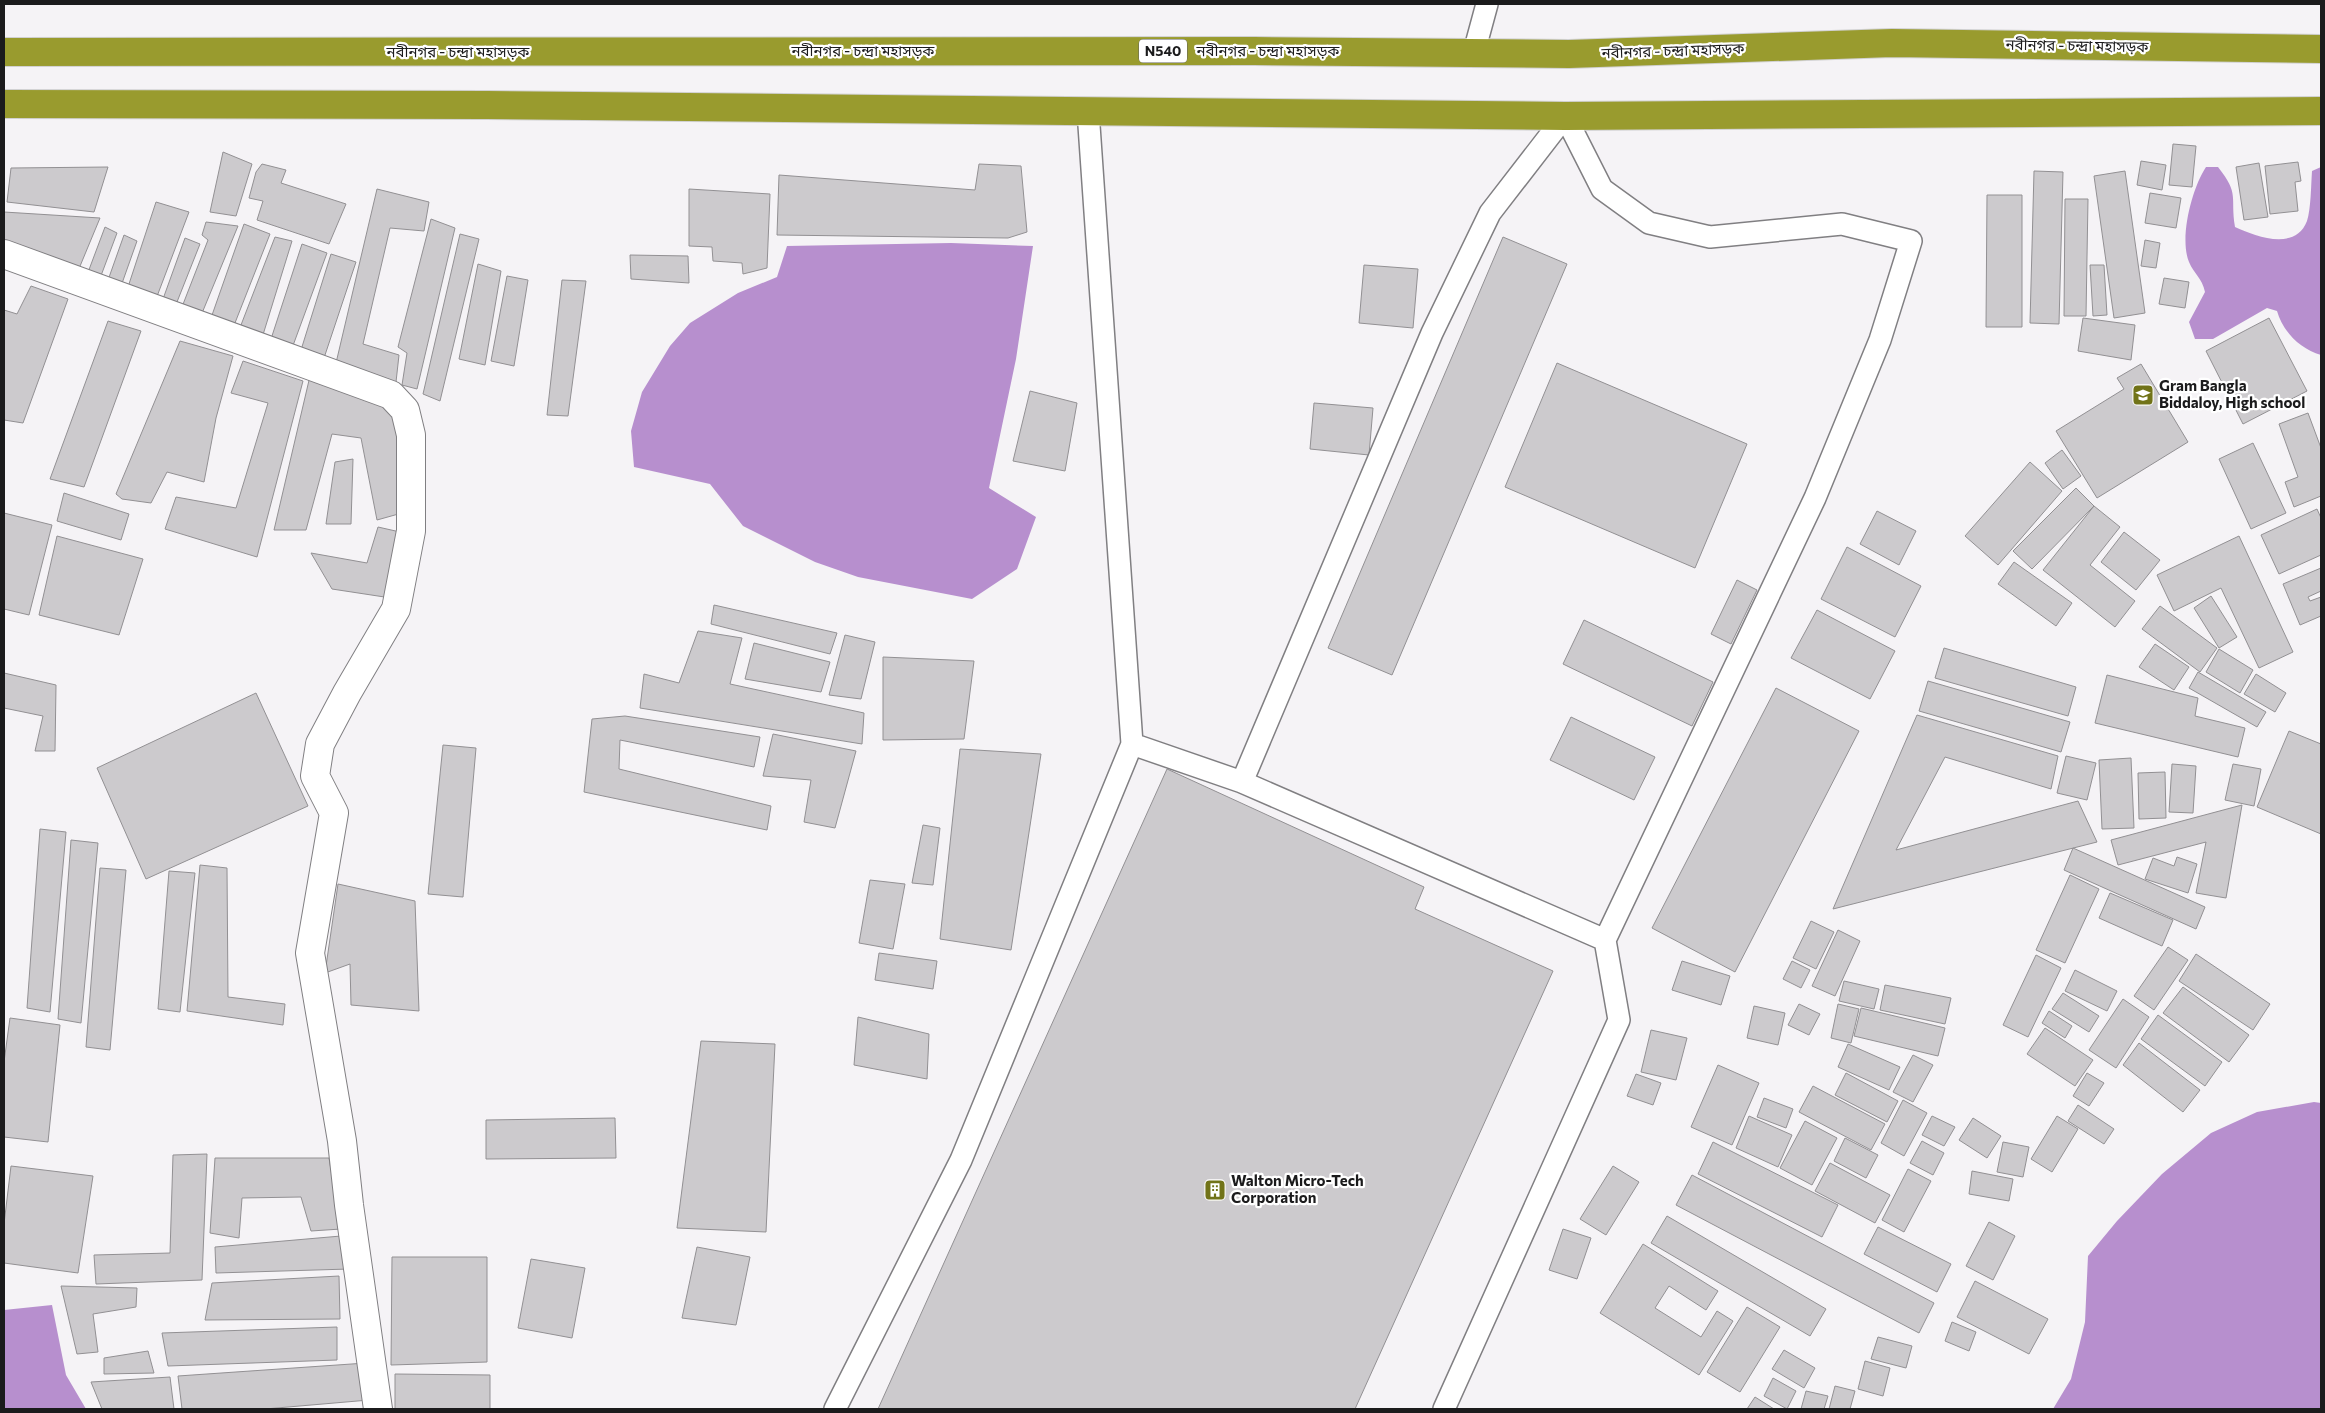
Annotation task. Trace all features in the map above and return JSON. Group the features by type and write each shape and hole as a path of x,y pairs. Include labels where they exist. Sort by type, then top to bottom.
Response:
{"highway":[{"name":"নবীনগর - চন্দ্রা মহাসড়ক","path":"4,52 1474,52 1569,54 1892,43 2321,49"},
{"path":"4,104 488,105 1565,116 2321,110"}],"street":[{"path":"4,254 392,395 405,410 410,435 411,531 396,609 320,744 315,776 334,813 310,953 342,1141 348,1205 378,1409"}],"lane":[{"path":"1474,52 1487,4"},
{"path":"836,1409 961,1160 1132,744 1088,112"},
{"path":"1242,782 1432,333 1485,221 1565,116 1602,189 1649,223 1710,237 1842,224 1911,241 1880,340 1815,498 1605,940 1619,1020 1444,1409"},
{"path":"1132,744 1242,782 1605,940"}],"shaded area":[{"path":"2206,167 2218,167 2232,190 2235,227 2263,237 2284,239 2294,236 2301,231 2307,221 2312,171 2321,167 2321,355 2306,349 2293,339 2283,326 2277,311 2267,308 2213,339 2195,339 2189,322 2205,292 2202,283 2189,262 2185,240 2188,213 2196,187"},
{"path":"951,243 1033,246 1016,359 989,488 1036,517 1017,569 972,599 858,577 815,562 743,526 710,484 634,467 631,431 642,392 670,346 690,323 738,293 777,277 787,246"},
{"path":"2314,1102 2321,1103 2321,1409 2053,1409 2071,1379 2085,1322 2088,1256 2117,1221 2162,1174 2211,1133 2257,1112"},
{"path":"52,1305 66,1375 86,1409 4,1409 4,1310"}],"building":[{"path":"2173,144 2196,146 2192,187 2169,185"},
{"path":"223,152 252,164 236,216 210,212"},
{"path":"2141,161 2166,165 2162,190 2137,185"},
{"path":"2298,162 2301,181 2295,182 2298,211 2270,214 2265,166"},
{"path":"2259,163 2268,217 2244,220 2236,167"},
{"path":"262,164 286,170 281,183 346,204 329,244 257,220 263,201 249,198 256,172"},
{"path":"979,164 1021,166 1027,232 1008,238 777,235 779,175 975,190"},
{"path":"108,167 94,212 7,202 11,168"},
{"path":"2034,171 2063,172 2059,324 2030,323"},
{"path":"2125,171 2145,313 2114,318 2094,176"},
{"path":"377,189 429,202 424,231 390,228 363,344 399,355 396,382 336,363"},
{"path":"689,189 770,194 767,268 743,274 742,263 713,261 712,247 689,246"},
{"path":"2150,193 2181,198 2176,228 2145,223"},
{"path":"1987,195 2022,195 2022,327 1986,327"},
{"path":"2065,199 2088,199 2086,316 2064,316"},
{"path":"156,202 189,212 156,299 128,287"},
{"path":"4,212 100,218 78,271 4,244"},
{"path":"431,219 455,228 417,389 402,385 407,353 398,347"},
{"path":"206,222 238,226 200,318 180,312 208,240 202,235"},
{"path":"244,224 270,234 233,328 211,318"},
{"path":"105,227 117,233 99,281 87,275"},
{"path":"460,234 479,239 440,401 423,394"},
{"path":"124,235 137,241 120,289 107,283"},
{"path":"275,237 292,241 262,338 241,325"},
{"path":"1503,237 1567,264 1392,675 1328,648"},
{"path":"185,238 200,244 175,307 163,299"},
{"path":"2145,240 2160,243 2156,268 2141,266"},
{"path":"302,244 327,253 291,351 271,339"},
{"path":"331,254 356,262 324,358 301,350"},
{"path":"630,255 688,256 689,283 631,279"},
{"path":"478,264 501,271 485,365 459,359"},
{"path":"1364,265 1418,269 1413,328 1359,323"},
{"path":"2090,265 2104,265 2107,315 2093,316"},
{"path":"507,276 528,280 514,366 491,361"},
{"path":"2164,278 2189,282 2185,308 2159,304"},
{"path":"562,280 586,281 568,416 547,415"},
{"path":"31,286 68,299 23,423 4,420 4,310 17,314"},
{"path":"2083,318 2135,325 2131,360 2078,351"},
{"path":"2269,318 2307,391 2243,424 2206,351"},
{"path":"108,321 141,331 84,487 50,479"},
{"path":"180,341 233,356 216,418 204,482 167,472 151,503 122,499 116,494"},
{"path":"243,361 303,381 257,557 165,529 176,497 236,508 268,403 231,393"},
{"path":"1557,363 1747,444 1695,568 1505,487"},
{"path":"2141,364 2188,442 2097,498 2056,431 2124,389 2117,378"},
{"path":"310,376 385,401 396,414 402,513 377,520 361,438 332,434 306,530 274,530"},
{"path":"1030,391 1077,403 1065,471 1013,461"},
{"path":"1314,403 1373,408 1369,455 1310,449"},
{"path":"2308,413 2321,448 2321,496 2294,507 2285,482 2298,477 2279,424"},
{"path":"2253,443 2286,513 2251,529 2219,459"},
{"path":"2062,450 2081,476 2063,489 2045,463"},
{"path":"353,459 351,524 326,524 335,462"},
{"path":"2030,462 2062,491 1998,565 1965,536"},
{"path":"2076,488 2094,506 2032,569 2013,551"},
{"path":"64,493 129,514 121,540 57,521"},
{"path":"2094,506 2120,527 2090,565 2135,601 2115,627 2043,570"},
{"path":"2317,509 2321,518 2321,555 2279,574 2261,535"},
{"path":"1877,511 1916,531 1899,565 1860,544"},
{"path":"4,513 52,525 29,615 4,609"},
{"path":"378,527 400,532 391,598 332,589 311,553 367,563"},
{"path":"2124,532 2160,560 2136,590 2101,562"},
{"path":"57,536 143,559 119,635 39,615"},
{"path":"2239,536 2293,652 2259,668 2221,588 2174,611 2157,575"},
{"path":"1847,547 1921,586 1895,637 1821,599"},
{"path":"2014,562 2072,603 2056,626 1998,584"},
{"path":"2321,568 2321,591 2308,597 2310,601 2321,597 2321,616 2300,625 2283,584"},
{"path":"1737,580 1757,590 1731,644 1711,634"},
{"path":"2211,596 2237,637 2219,648 2194,608"},
{"path":"714,605 837,633 830,654 711,624"},
{"path":"2160,606 2217,648 2200,672 2142,629"},
{"path":"1817,610 1895,651 1870,699 1791,658"},
{"path":"1584,620 1713,682 1692,726 1563,664"},
{"path":"698,631 742,638 730,684 864,713 862,744 640,708 644,674 679,683"},
{"path":"845,635 875,642 861,699 829,695"},
{"path":"754,643 830,662 821,692 745,679"},
{"path":"2155,644 2189,667 2174,690 2139,667"},
{"path":"1944,648 2076,687 2068,716 1935,678"},
{"path":"2219,649 2253,670 2240,693 2206,672"},
{"path":"883,657 974,661 964,739 883,740"},
{"path":"2198,672 2266,712 2257,727 2189,688"},
{"path":"4,673 56,685 55,751 35,751 43,716 4,708"},
{"path":"2256,674 2286,693 2275,712 2244,694"},
{"path":"2107,675 2198,698 2195,716 2245,728 2238,757 2095,723"},
{"path":"1928,681 2070,722 2061,752 1919,711"},
{"path":"1776,688 1859,731 1735,972 1652,928"},
{"path":"256,693 308,806 146,879 97,768"},
{"path":"1917,715 2058,756 2051,789 1945,757 1896,850 2078,801 2097,842 1833,909"},
{"path":"625,716 760,737 754,767 620,740 619,769 771,806 767,830 584,792 592,719"},
{"path":"1571,717 1655,757 1634,800 1550,760"},
{"path":"2289,731 2321,744 2321,834 2257,807"},
{"path":"773,734 856,751 835,828 804,822 811,780 763,776"},
{"path":"443,745 476,748 463,897 428,894"},
{"path":"960,749 1041,754 1011,950 940,939"},
{"path":"2066,756 2096,763 2087,800 2057,793"},
{"path":"2131,758 2134,828 2102,829 2099,760"},
{"path":"2172,764 2196,766 2193,813 2169,812"},
{"path":"2233,764 2261,769 2254,806 2225,800"},
{"name":"Walton Micro-Tech Corporation","path":"1167,769 1424,887 1415,909 1553,971 1355,1409 878,1409"},
{"path":"2165,772 2166,818 2139,819 2138,773"},
{"path":"2242,805 2226,898 2196,893 2206,842 2118,865 2111,840"},
{"path":"923,825 940,828 933,885 912,883"},
{"path":"40,829 66,832 50,1012 27,1008"},
{"path":"71,840 98,843 81,1023 58,1019"},
{"path":"2073,848 2205,907 2196,929 2064,870"},
{"path":"2177,857 2197,864 2188,893 2145,879 2153,858 2174,866"},
{"path":"200,865 227,868 228,997 285,1004 283,1025 187,1011"},
{"path":"100,868 126,870 110,1050 86,1047"},
{"path":"169,871 195,873 180,1012 158,1009"},
{"path":"2070,875 2099,889 2065,963 2036,950"},
{"path":"870,880 905,884 893,949 859,943"},
{"path":"338,884 415,901 419,1011 351,1005 350,964 325,973"},
{"path":"2110,893 2173,920 2162,946 2099,918"},
{"path":"1811,921 1834,932 1816,969 1793,958"},
{"path":"1838,930 1860,941 1835,996 1812,986"},
{"path":"2168,947 2188,960 2154,1010 2134,996"},
{"path":"879,953 937,961 933,989 875,980"},
{"path":"2196,954 2270,1004 2253,1030 2179,981"},
{"path":"2036,955 2061,968 2028,1037 2003,1025"},
{"path":"1682,961 1730,976 1721,1005 1672,990"},
{"path":"1792,961 1810,970 1801,988 1783,979"},
{"path":"2075,970 2117,991 2107,1011 2065,991"},
{"path":"1844,981 1879,989 1874,1009 1839,1001"},
{"path":"1885,985 1951,998 1945,1024 1880,1010"},
{"path":"2183,987 2249,1035 2229,1062 2163,1013"},
{"path":"2063,993 2099,1016 2089,1032 2052,1009"},
{"path":"2123,999 2149,1017 2116,1068 2089,1050"},
{"path":"1799,1004 1820,1014 1809,1035 1788,1025"},
{"path":"1838,1004 1859,1009 1851,1043 1831,1038"},
{"path":"1754,1006 1785,1013 1778,1045 1747,1038"},
{"path":"1861,1008 1945,1028 1938,1056 1854,1036"},
{"path":"2049,1011 2072,1026 2065,1038 2042,1023"},
{"path":"2158,1015 2222,1062 2205,1086 2141,1039"},
{"path":"858,1017 929,1034 927,1079 854,1065"},
{"path":"10,1018 60,1025 48,1142 4,1137 4,1062"},
{"path":"2045,1028 2093,1060 2075,1086 2027,1054"},
{"path":"1651,1030 1687,1038 1676,1080 1641,1072"},
{"path":"701,1041 775,1044 766,1232 677,1228"},
{"path":"2139,1043 2200,1090 2183,1112 2123,1065"},
{"path":"1848,1044 1900,1067 1889,1090 1838,1067"},
{"path":"1913,1055 1933,1065 1913,1102 1893,1092"},
{"path":"1718,1065 1759,1083 1732,1145 1691,1127"},
{"path":"1846,1073 1898,1101 1887,1122 1835,1095"},
{"path":"2087,1073 2104,1083 2089,1106 2073,1096"},
{"path":"1636,1074 1661,1083 1653,1105 1627,1096"},
{"path":"1813,1086 1885,1124 1871,1150 1799,1112"},
{"path":"1764,1098 1793,1109 1786,1128 1757,1117"},
{"path":"1903,1100 1927,1113 1904,1156 1881,1143"},
{"path":"2078,1105 2114,1129 2104,1144 2068,1121"},
{"path":"1749,1116 1792,1135 1778,1167 1736,1148"},
{"path":"1932,1116 1955,1127 1944,1146 1922,1135"},
{"path":"2057,1116 2078,1129 2052,1172 2031,1159"},
{"path":"615,1118 616,1158 486,1159 486,1120"},
{"path":"1973,1118 2001,1136 1987,1158 1959,1140"},
{"path":"1805,1121 1837,1138 1812,1185 1780,1168"},
{"path":"1845,1138 1878,1155 1866,1178 1834,1161"},
{"path":"1922,1141 1944,1153 1933,1175 1910,1163"},
{"path":"1713,1142 1838,1205 1822,1237 1698,1174"},
{"path":"2003,1142 2029,1147 2023,1177 1997,1172"},
{"path":"207,1154 202,1280 96,1284 94,1255 170,1253 173,1155"},
{"path":"215,1158 329,1158 341,1229 311,1231 301,1197 242,1198 239,1238 210,1233"},
{"path":"1830,1163 1890,1195 1875,1223 1815,1191"},
{"path":"11,1166 93,1176 78,1273 4,1263 4,1224"},
{"path":"1613,1166 1639,1182 1606,1235 1580,1219"},
{"path":"1908,1169 1931,1181 1904,1232 1882,1220"},
{"path":"1972,1171 2013,1179 2009,1201 1969,1194"},
{"path":"1692,1175 1934,1303 1919,1333 1676,1205"},
{"path":"1667,1216 1826,1309 1810,1336 1651,1243"},
{"path":"1989,1222 2015,1236 1993,1280 1966,1266"},
{"path":"1878,1227 1951,1264 1937,1292 1864,1254"},
{"path":"1563,1229 1591,1238 1577,1279 1549,1270"},
{"path":"341,1236 349,1269 216,1273 215,1247"},
{"path":"1643,1244 1718,1291 1706,1310 1669,1286 1655,1308 1701,1337 1717,1311 1733,1321 1699,1375 1600,1313"},
{"path":"697,1247 750,1257 736,1325 682,1318"},
{"path":"392,1257 487,1257 487,1362 391,1365"},
{"path":"531,1259 585,1268 572,1338 518,1328"},
{"path":"339,1276 340,1319 205,1320 212,1283"},
{"path":"1975,1281 2048,1319 2029,1354 1957,1317"},
{"path":"61,1286 137,1288 136,1307 93,1314 98,1352 77,1354"},
{"path":"1747,1307 1780,1327 1740,1392 1707,1372"},
{"path":"1952,1322 1976,1332 1969,1351 1945,1341"},
{"path":"337,1327 337,1360 168,1366 162,1333"},
{"path":"1878,1337 1912,1346 1906,1368 1871,1359"},
{"path":"1784,1350 1815,1368 1804,1388 1772,1369"},
{"path":"148,1351 154,1373 104,1374 104,1358"},
{"path":"1865,1361 1890,1368 1883,1396 1858,1389"},
{"path":"366,1363 369,1400 265,1409 182,1409 178,1376"},
{"path":"395,1374 490,1375 490,1409 395,1409"},
{"path":"170,1377 174,1409 102,1409 91,1382"},
{"path":"1773,1378 1796,1391 1787,1409 1764,1396"},
{"path":"1835,1386 1855,1391 1850,1409 1829,1409"},
{"path":"1806,1391 1828,1396 1824,1409 1801,1409"},
{"path":"1755,1397 1774,1409 1747,1409"}],"place":[{"name":"Gram Bangla Biddaloy, High school","path":"2143,395"},
{"name":"Walton Micro-Tech Corporation","path":"1215,1190"}]}
